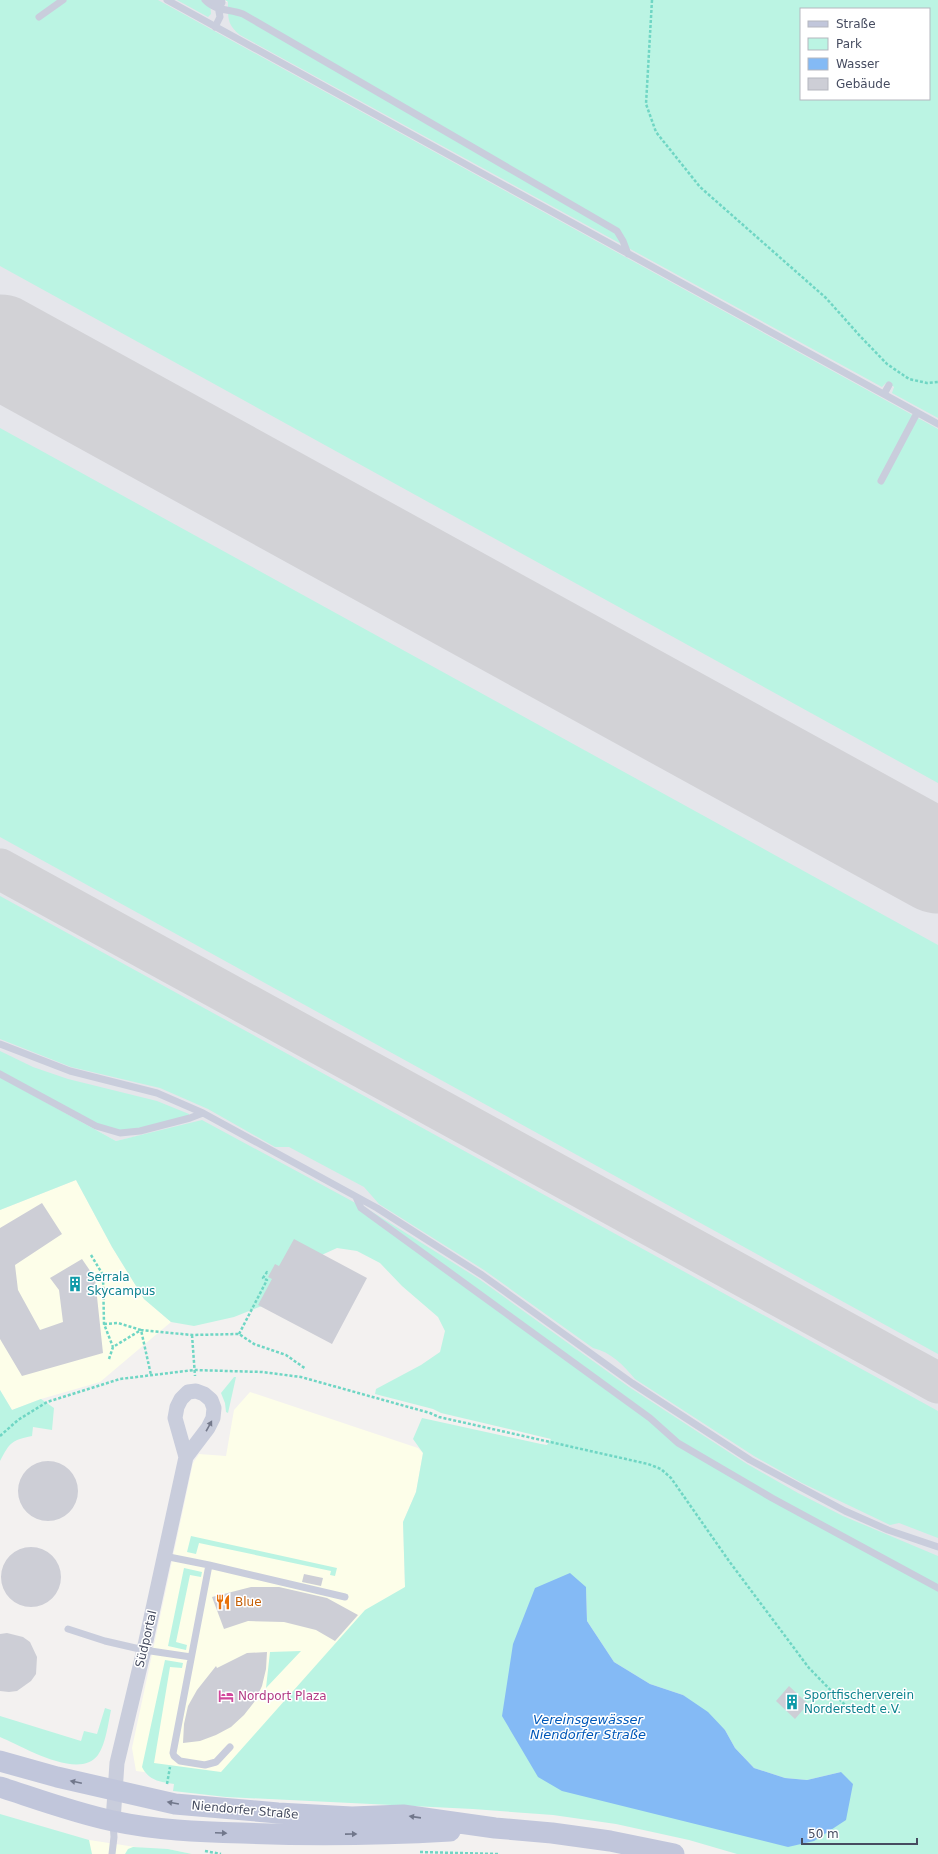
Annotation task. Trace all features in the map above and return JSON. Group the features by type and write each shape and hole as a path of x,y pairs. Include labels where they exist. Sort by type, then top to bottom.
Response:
{"main road":[{"name":"Niendorfer Straße","path":"0,1761 57,1777 175,1804 278,1813 352,1817 404,1815 495,1828 552,1833 603,1840 674,1854"},
{"name":"Niendorfer Straße","path":"0,1787 113,1821 176,1829 274,1835 398,1834 495,1828"}],"street":[{"name":"Südportal","path":"113,1821 117,1763 144,1650 186,1457"}],"lane":[{"path":"39,17 63,0"},
{"path":"167,0 938,424"},
{"path":"215,3 220,17 215,27"},
{"path":"215,3 243,14 617,231 624,241 628,254"},
{"path":"884,394 889,385"},
{"path":"881,481 917,413"},
{"path":"0,1044 70,1071 157,1093 203,1113 377,1208 482,1275 632,1383 750,1460 845,1511 888,1530 938,1548"},
{"path":"0,1074 96,1126 120,1133 140,1131 190,1118 203,1113"},
{"path":"356,1197 361,1208 650,1418 678,1442 772,1498 938,1588"},
{"path":"164,1556 345,1597"},
{"path":"209,1565 180,1713 174,1756 180,1761 205,1765 211,1764 220,1758 230,1747"},
{"path":"68,1629 105,1641 144,1650 191,1657"},
{"path":"112,1854 114,1837 113,1821"}],"path":[{"path":"652,0 646,104 656,132 700,187 826,298 887,364 909,379 928,383 938,382"},
{"path":"91,1255 103,1275 104,1324 109,1341 113,1347"},
{"path":"239,1334 267,1280 264,1278 267,1272 270,1273"},
{"path":"104,1324 118,1323 141,1330 192,1335 239,1334 254,1344 286,1355 306,1369"},
{"path":"109,1359 113,1347 141,1330"},
{"path":"141,1330 151,1375"},
{"path":"192,1335 195,1380"},
{"path":"0,1436 18,1420 47,1402 120,1379 194,1370 262,1372 300,1377 439,1417 648,1464 661,1469 671,1478 729,1561 809,1668 847,1707"},
{"path":"167,1786 169,1772"}],"shaded area":[{"path":"0,0 210,0 212,2 228,2 912,398 938,409 938,1593 195,1123 116,1141 0,1077"},
{"path":"76,1180 112,1247 144,1299 171,1322 100,1382 41,1399 12,1410 0,1390 0,1210"},
{"path":"250,1392 418,1448 423,1453 416,1492 403,1522 405,1587 226,1783 136,1771 132,1748 193,1463 199,1454 226,1456 234,1410"},
{"path":"89,1840 149,1849 168,1849 192,1854 87,1854"}],"green space":[{"path":"0,0 158,0 938,429 938,783 0,266"},
{"path":"177,0 210,0 211,14 208,17"},
{"path":"225,0 938,0 938,418 892,393 894,387 886,383 882,387 240,35 230,24 228,2"},
{"path":"0,428 938,945 938,1354 0,837"},
{"path":"0,896 938,1411 938,1538 899,1523 890,1525 802,1483 754,1456 635,1379 611,1356 593,1348 484,1270 379,1204 364,1187 289,1147 275,1147 208,1109 160,1088 71,1067 0,1039"},
{"path":"0,1051 33,1067 68,1079 157,1101 189,1114 189,1116 139,1129 120,1131 97,1124 0,1072"},
{"path":"0,1077 116,1141 202,1120 374,1213 479,1279 629,1387 747,1464 798,1493 843,1516 938,1556 938,1854 737,1854 689,1840 616,1824 553,1815 473,1809 226,1797 173,1791 174,1784 152,1778 142,1767 165,1660 183,1663 182,1668 170,1667 154,1763 221,1772 365,1610 405,1587 403,1522 416,1492 423,1453 413,1439 422,1418 547,1445 551,1439 441,1413 433,1409 375,1394 376,1389 421,1365 440,1352 445,1331 438,1317 402,1286 380,1263 357,1251 337,1248 315,1258 267,1304 234,1317 194,1326 171,1322 144,1299 112,1247 76,1180 0,1210","holes":["586,1587 587,1621 614,1662 650,1684 683,1695 725,1730 735,1748 754,1768 785,1778 807,1780 841,1772 788,1847 535,1588"]},
{"path":"234,1377 236,1377 228,1413 226,1412 225,1403 221,1393"},
{"path":"0,1390 12,1410 41,1399 54,1408 52,1430 33,1427 32,1436 12,1443 0,1461"},
{"path":"191,1536 337,1568 335,1576 330,1575 331,1571 199,1543 196,1554 187,1552"},
{"path":"184,1568 202,1572 201,1577 190,1575 176,1642 187,1645 186,1650 168,1646"},
{"path":"301,1651 266,1688 270,1652"},
{"path":"105,1708 111,1710 105,1739 98,1755 89,1762 78,1764 64,1763 36,1754 0,1737 0,1716 81,1741 84,1731 97,1734"},
{"path":"0,1814 89,1840 92,1854 0,1854"},
{"path":"133,1847 168,1849 192,1854 125,1854 128,1849"}],"water":[{"name":"Vereinsgewässer Niendorfer Straße","path":"570,1573 586,1587 587,1621 614,1662 650,1684 683,1695 708,1712 725,1730 735,1748 754,1768 785,1778 807,1780 841,1772 853,1784 846,1820 814,1841 788,1847 562,1791 538,1777 502,1716 513,1644 535,1588"}],"building":[{"name":"Serrala Skycampus","path":"42,1203 62,1234 15,1265 18,1290 40,1330 63,1322 59,1290 50,1278 82,1259 95,1278 103,1353 22,1376 0,1339 0,1228"},
{"path":"294,1239 367,1278 332,1344 258,1305 272,1279 268,1277 275,1264 279,1266"},
{"path":"48,1461 64,1466 69,1470 73,1475 78,1491 73,1507 69,1512 64,1516 48,1521 32,1516 27,1512 23,1507 18,1491 23,1475 27,1470 32,1466"},
{"path":"31,1547 47,1552 52,1556 56,1561 61,1577 56,1593 52,1598 47,1602 31,1607 15,1602 10,1598 6,1593 1,1577 6,1561 10,1556 15,1552"},
{"path":"304,1574 323,1578 321,1586 302,1582"},
{"path":"251,1587 279,1587 327,1598 358,1615 335,1641 316,1630 284,1622 248,1621 224,1629 212,1597"},
{"path":"7,1633 23,1637 30,1642 37,1657 36,1674 31,1681 17,1691 9,1692 0,1691 0,1634"},
{"name":"Nordport Plaza","path":"267,1652 266,1669 262,1686 255,1701 244,1715 231,1727 216,1735 200,1741 183,1743 184,1724 188,1706 197,1690 216,1666 217,1668 247,1653"},
{"name":"Sportfischerverein Norderstedt e.V.","path":"789,1686 808,1704 795,1719 776,1701"}],"taxiway":[{"path":"0,869 938,1383"}],"runway":[{"path":"0,346 938,862"}],"place":[{"name":"Serrala Skycampus","path":"75,1284"},
{"name":"Blue","path":"223,1602"},
{"name":"Nordport Plaza","path":"226,1696"},
{"name":"Sportfischerverein Norderstedt e.V.","path":"792,1702"}]}
